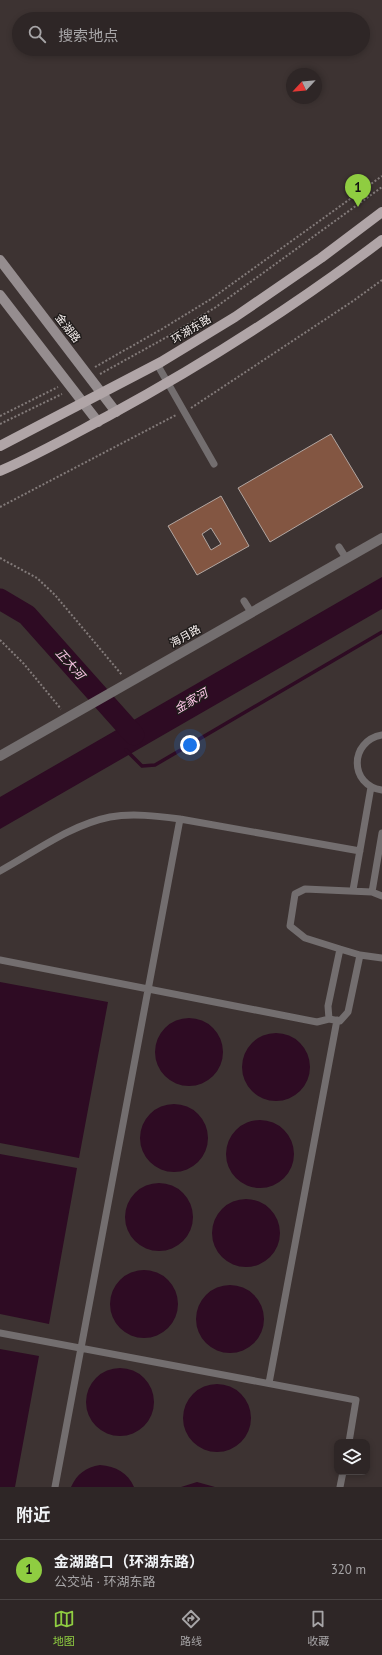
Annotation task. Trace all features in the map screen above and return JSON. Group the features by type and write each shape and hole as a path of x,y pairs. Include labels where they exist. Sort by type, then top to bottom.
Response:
{"main road":[{"name":"环湖东路","path":"0,446 158,364 241,313 321,258 382,212"},
{"path":"0,471 38,454 169,383 250,334 337,274 382,240"},
{"name":"金湖路","path":"0,260 116,412"},
{"path":"0,295 98,422"}],"street":[{"name":"海月路","path":"0,756 127,682 382,538"}],"lane":[{"path":"158,364 214,464"},
{"path":"339,546 346,558"},
{"path":"244,601 251,612"},
{"path":"382,734 368,740 362,747 358,755 357,765 359,774 364,781 371,787 382,790"},
{"path":"353,890 371,787"},
{"path":"0,871 70,832 92,822 111,817 155,816 180,819 360,851"},
{"path":"55,1487 180,819"},
{"path":"372,892 382,834"},
{"path":"382,896 372,892 353,890 335,891 305,889 295,894 290,926 305,938 360,955 382,958"},
{"path":"329,1019 328,1006 340,949"},
{"path":"0,960 317,1022 329,1019 340,1021 348,1012 360,955"},
{"path":"269,1384 337,1020"},
{"path":"0,1333 356,1400 350,1439"},
{"path":"340,1487 342,1475"}],"path":[{"path":"89,375 211,299 382,176"},
{"path":"89,375 167,337 216,307 382,187"},
{"path":"0,507 185,411 240,377 382,280"},
{"path":"0,416 70,386"},
{"path":"0,424 70,386"},
{"path":"0,558 37,578 55,595 127,682"},
{"path":"0,640 24,664 67,717"}],"water":[{"name":"金家河","path":"382,577 382,609 0,829 0,797"},
{"path":"0,982 108,1002 79,1158 0,1143"},
{"path":"189,1018 202,1021 213,1028 220,1039 223,1052 220,1065 213,1076 202,1083 189,1086 176,1083 165,1076 158,1065 155,1052 158,1039 165,1028 176,1021"},
{"path":"276,1033 289,1036 300,1043 307,1054 310,1067 307,1080 300,1091 289,1098 276,1101 263,1098 252,1091 245,1080 242,1067 245,1054 252,1043 263,1036"},
{"path":"174,1104 187,1107 198,1114 205,1125 208,1138 205,1151 198,1162 187,1169 174,1172 161,1169 150,1162 143,1151 140,1138 143,1125 150,1114 161,1107"},
{"path":"260,1120 273,1123 284,1130 291,1141 294,1154 291,1167 284,1178 273,1185 260,1188 247,1185 236,1178 229,1167 226,1154 229,1141 236,1130 247,1123"},
{"path":"0,1154 77,1168 49,1324 0,1314"},
{"path":"159,1183 172,1186 183,1193 190,1204 193,1217 190,1230 183,1241 172,1248 159,1251 146,1248 135,1241 128,1230 125,1217 128,1204 135,1193 146,1186"},
{"path":"246,1199 259,1202 270,1209 277,1220 280,1233 277,1246 270,1257 259,1264 246,1267 233,1264 222,1257 215,1246 212,1233 215,1220 222,1209 233,1202"},
{"path":"144,1270 157,1273 168,1280 175,1291 178,1304 175,1317 168,1328 157,1335 144,1338 131,1335 120,1328 113,1317 110,1304 113,1291 120,1280 131,1273"},
{"path":"230,1285 243,1288 254,1295 261,1306 264,1319 261,1332 254,1343 243,1350 230,1353 217,1350 206,1343 199,1332 196,1319 199,1306 206,1295 217,1288"},
{"path":"0,1349 39,1356 15,1487 0,1487"},
{"path":"120,1368 133,1371 144,1378 151,1389 154,1402 151,1415 144,1426 133,1433 120,1436 107,1433 96,1426 89,1415 86,1402 89,1389 96,1378 107,1371"},
{"path":"217,1384 230,1387 241,1394 248,1405 251,1418 248,1431 241,1442 230,1449 217,1452 204,1449 193,1442 186,1431 183,1418 186,1405 193,1394 204,1387"},
{"path":"100,1465 121,1471 125,1474 134,1487 71,1487 76,1478 82,1472 90,1467"},
{"path":"197,1482 215,1487 181,1487"}],"building":[{"path":"331,434 363,487 270,542 238,488"},
{"path":"221,496 249,546 197,575 168,526","holes":["211,528 221,544 211,550 202,534"]}],"waterway":[{"name":"正大河","path":"0,599 27,615 134,735"},
{"path":"126,750 142,766 155,765 382,632"}],"place":[{"name":"金湖路口（环湖东路）","path":"358,207"}]}
